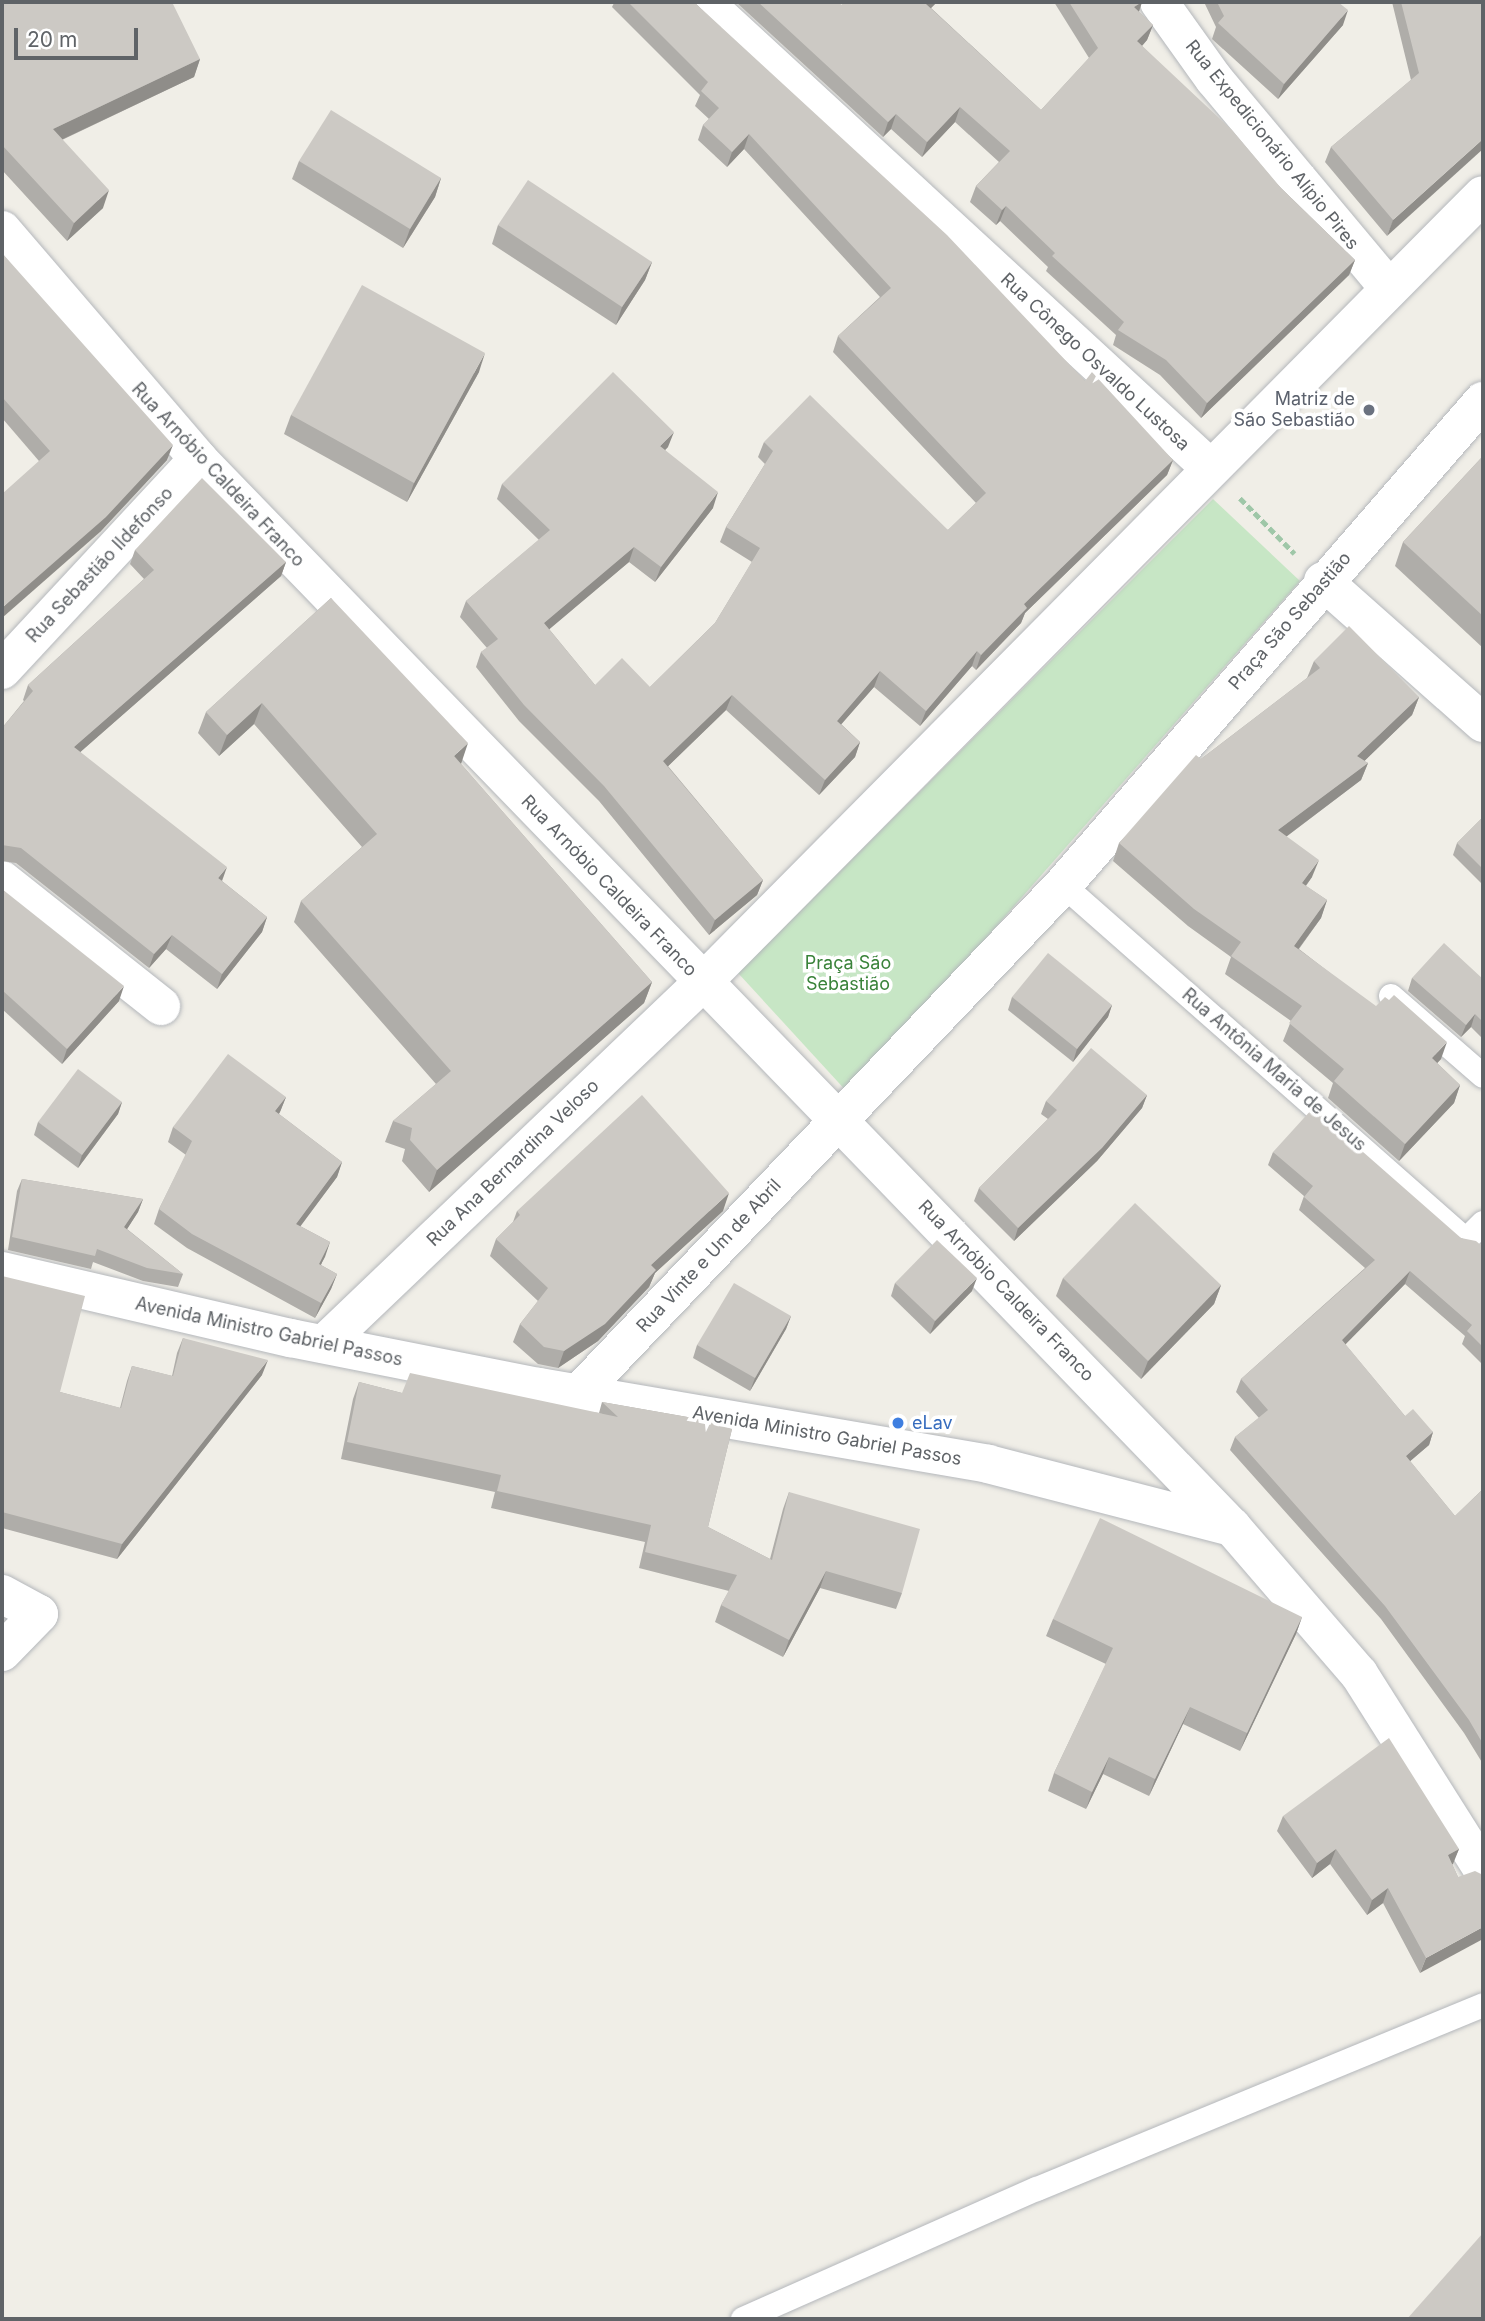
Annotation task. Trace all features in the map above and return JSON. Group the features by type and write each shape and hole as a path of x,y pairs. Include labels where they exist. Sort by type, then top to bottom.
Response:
{"street":[{"name":"Rua Cônego Osvaldo Lustosa","path":"704,2 1210,468"},
{"name":"Rua Expedicionário Alípio Pires","path":"1159,2 1214,79 1388,287"},
{"path":"702,983 1388,287 1483,195"},
{"name":"Rua Arnóbio Caldeira Franco","path":"2,230 198,459 702,983 839,1117 1232,1527"},
{"name":"Praça São Sebastião","path":"839,1117 1063,885 1323,581 1483,401"},
{"name":"Rua Sebastião Ildefonso","path":"2,670 198,459"},
{"path":"1323,581 1483,723"},
{"path":"2,880 161,1006"},
{"name":"Rua Ana Bernardina Veloso","path":"324,1345 702,983"},
{"name":"Rua Vinte e Um de Abril","path":"578,1394 839,1117"},
{"name":"Avenida Ministro Gabriel Passos","path":"2,1271 324,1345 578,1394 988,1464 1232,1527"},
{"path":"1232,1527 1359,1674 1483,1870"},
{"path":"2,1594 39,1614 2,1652"}],"lane":[{"name":"Rua Antônia Maria de Jesus","path":"1063,885 1466,1240 1483,1223"},
{"path":"1391,996 1483,1076"},
{"path":"743,2319 1037,2189 1483,2005"}],"path":[{"path":"1210,468 1323,581"}],"green space":[{"name":"Praça São Sebastião","path":"1213,499 1300,581 849,1094 738,973"}],"building":[{"path":"2,2 172,2 200,59 53,129 109,190 74,223 2,145"},
{"path":"628,2 694,2 947,235 1085,381 1092,372 1173,460 1024,604 1027,608 981,655 977,651 926,711 880,671 837,721 860,742 825,780 732,695 663,761 763,880 715,920 604,786 524,705 481,652 498,639 466,601 550,530 502,484 613,372 674,432 660,446 718,492 661,567 634,547 544,623 595,685 622,658 650,687 715,623 760,548 726,527 773,451 764,442 810,395 948,530 986,493 838,336 891,288 749,134 732,152 703,125 719,108 701,91 708,82"},
{"path":"758,2 838,2 841,5 845,2 928,2 926,4 1041,110 1098,48 1069,2 1142,2 1134,7 1153,25 1137,41 1232,130 1281,188 1355,260 1207,403 1166,360 1118,330 1124,322 1052,256 1055,253 1006,206 1002,210 976,186 1010,151 960,107 927,142 896,114 888,122"},
{"path":"1217,2 1338,2 1348,10 1284,84 1218,23 1224,16"},
{"path":"1401,2 1483,2 1483,139 1393,220 1331,147 1419,73"},
{"path":"331,110 441,178 410,229 299,161"},
{"path":"528,180 652,262 622,307 498,225"},
{"path":"2,253 173,445 106,517 2,608 2,494 50,451 2,397"},
{"path":"362,285 485,353 414,483 291,415"},
{"path":"1483,456 1483,616 1403,542"},
{"path":"202,478 286,562 74,747 227,867 218,878 267,917 222,974 172,935 154,954 21,848 2,845 2,728 33,691 28,685 154,570 135,550"},
{"path":"331,598 468,743 454,756 652,982 437,1170 410,1140 412,1128 393,1121 451,1071 301,901 377,834 262,703 227,735 206,712"},
{"path":"1349,626 1419,697 1357,756 1368,763 1278,830 1319,860 1302,883 1327,900 1294,946 1376,1006 1385,997 1389,1000 1394,995 1447,1042 1432,1058 1460,1085 1405,1144 1334,1081 1344,1069 1289,1023 1302,1006 1231,956 1241,942 1194,909 1119,843 1196,755 1201,759 1320,668 1314,661"},
{"path":"1483,817 1483,869 1457,843"},
{"path":"2,889 124,986 67,1049 2,990"},
{"path":"1444,943 1483,979 1483,1022 1475,1014 1466,1025 1412,978"},
{"path":"1048,953 1112,1005 1077,1049 1012,997"},
{"path":"1091,1048 1147,1095 1102,1148 1018,1228 979,1188 1057,1110 1046,1101"},
{"path":"228,1054 286,1097 275,1111 342,1162 296,1224 330,1242 319,1264 337,1274 321,1303 192,1234 159,1209 192,1141 173,1127"},
{"path":"78,1069 122,1102 82,1155 38,1122"},
{"path":"642,1095 729,1193 651,1265 656,1270 605,1324 564,1351 544,1347 520,1324 548,1288 496,1239 520,1215 517,1211"},
{"path":"1313,1108 1461,1238 1476,1241 1483,1247 1483,1347 1467,1331 1472,1325 1410,1271 1342,1340 1405,1416 1413,1409 1433,1432 1406,1456 1455,1516 1483,1489 1483,1744 1469,1720 1385,1606 1235,1437 1268,1410 1241,1379 1375,1260 1304,1197 1313,1186 1273,1152"},
{"path":"22,1179 143,1199 124,1227 183,1274 147,1268 97,1249 95,1256 12,1237"},
{"path":"1135,1203 1221,1285 1148,1361 1063,1278"},
{"path":"937,1240 977,1278 935,1321 895,1283"},
{"path":"2,1276 85,1296 60,1392 121,1408 132,1366 173,1376 183,1338 268,1360 122,1544 2,1512"},
{"path":"734,1283 791,1316 755,1378 697,1345"},
{"path":"410,1373 618,1417 602,1402 733,1425 708,1527 772,1560 789,1492 920,1529 902,1593 826,1571 789,1640 721,1605 737,1575 645,1552 651,1525 497,1491 501,1475 347,1442 359,1382 402,1393"},
{"path":"1100,1518 1302,1617 1247,1733 1190,1707 1155,1779 1109,1757 1092,1792 1054,1773 1113,1648 1053,1619"},
{"path":"1389,1738 1459,1849 1448,1855 1458,1877 1475,1871 1483,1875 1483,1927 1426,1958 1388,1888 1372,1900 1336,1849 1317,1863 1283,1816"},
{"path":"1483,2233 1483,2319 1407,2319"}],"place":[{"name":"Matriz de São Sebastião","path":"1369,410"},
{"name":"eLav","path":"898,1423"}]}
